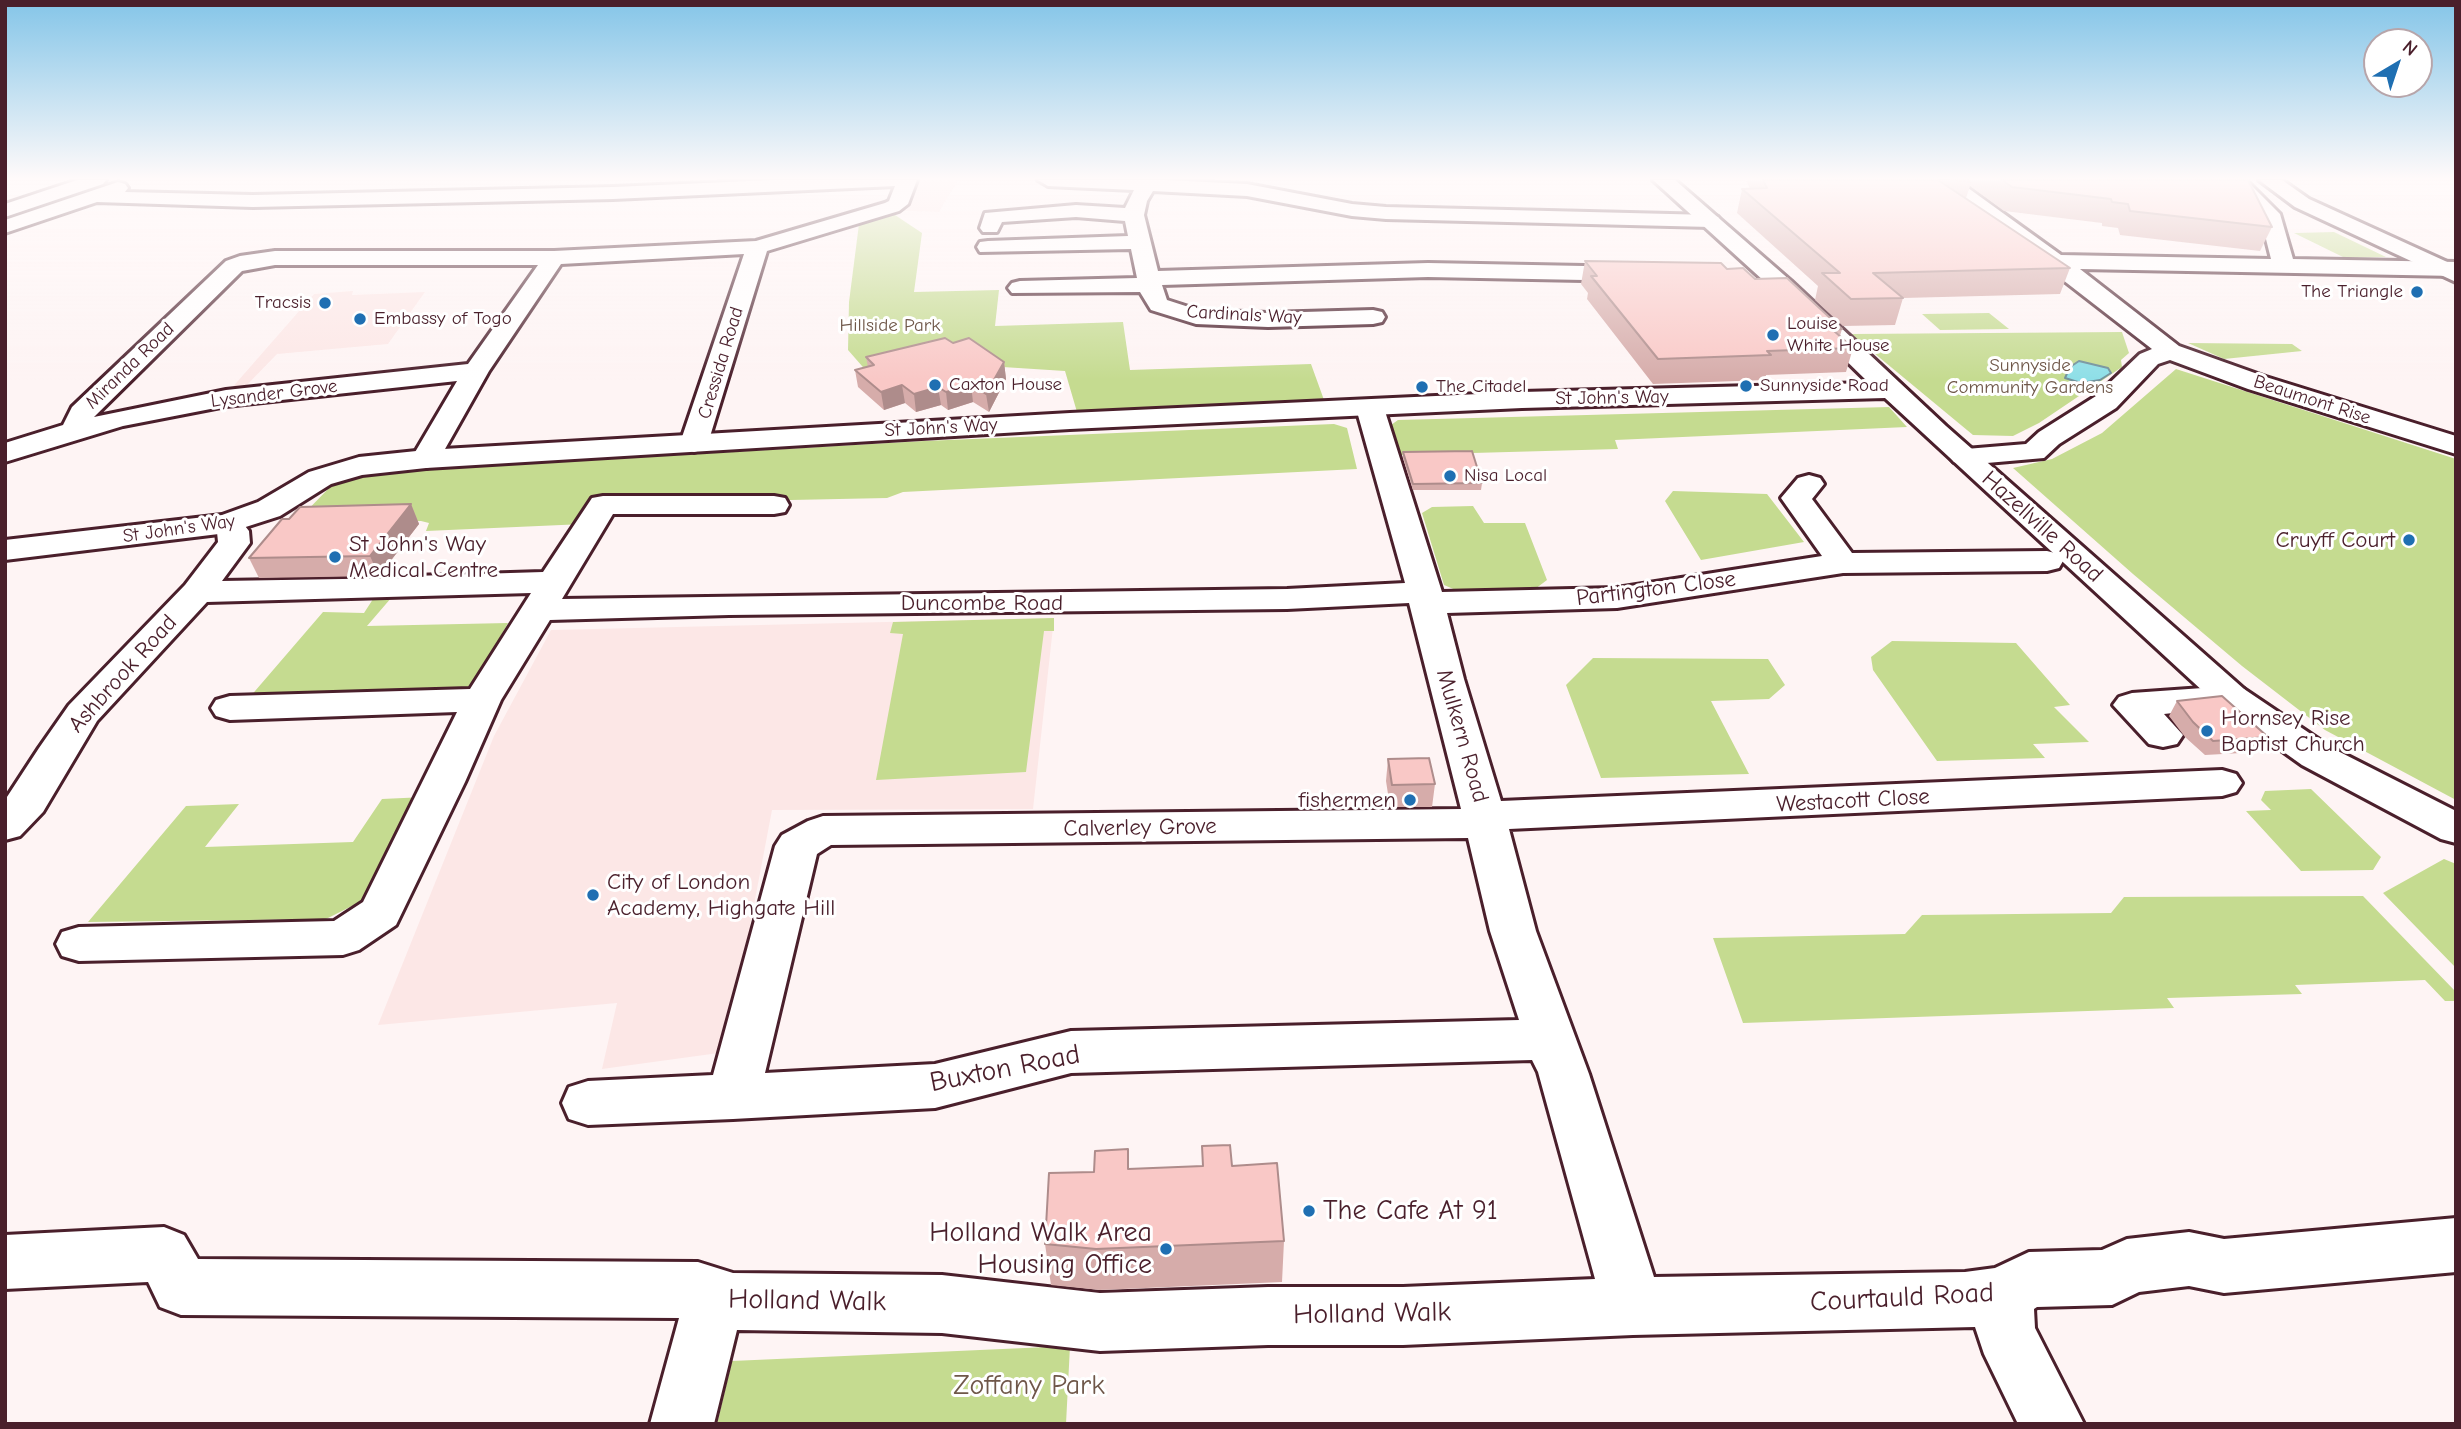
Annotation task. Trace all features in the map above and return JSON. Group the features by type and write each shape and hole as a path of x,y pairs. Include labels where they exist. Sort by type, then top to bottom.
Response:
{"main road":[{"path":"426,458 476,371 554,258 757,247"},
{"name":"Cressida Road","path":"694,443 757,247"},
{"name":"Cardinals Way","path":"1142,247 1153,297 1159,304 1173,311 1196,317 1268,320 1373,317"},
{"name":"Hazellville Road","path":"1739,247 1964,456 2231,697 2316,756 2456,829"},
{"path":"2036,247 2170,351"},
{"path":"2280,247 2281,267"},
{"path":"2398,247 2452,271"},
{"name":"Miranda Road","path":"5,453 75,430 82,413 234,266 248,261 275,258 554,258"},
{"path":"2057,262 2452,271"},
{"path":"1020,288 1429,270 1663,274"},
{"path":"1744,276 1771,277"},
{"path":"1964,456 2034,452 2049,438 2106,402 2149,359 2170,351"},
{"name":"Beaumont Rise","path":"2170,351 2257,383 2456,445"},
{"name":"Lysander Grove","path":"75,430 226,398 476,371"},
{"name":"St John's Way","path":"5,550 227,524 269,509 320,478 359,466 426,458 1070,421 1522,400 1893,390"},
{"name":"Mulkern Road","path":"1370,408 1426,598 1513,931 1557,1059 1633,1306"},
{"path":"1810,484 1796,498 1843,563"},
{"path":"79,944 343,939 380,913 482,700 603,505 774,505"},
{"name":"Ashbrook Road","path":"5,826 28,802 53,757 83,713 197,592 234,543 233,531 227,524"},
{"name":"Partington Close","path":"1426,598 1617,598 1843,563 2047,561"},
{"name":"Duncombe Road","path":"197,592 405,586 546,596 594,608 742,604 1426,598"},
{"path":"2163,735 2132,705 2231,697"},
{"path":"230,708 482,700"},
{"name":"Westacott Close","path":"1485,820 2222,783"},
{"name":"Calverley Grove","path":"733,1097 797,846 823,831 1485,820"},
{"name":"Buxton Road","path":"588,1103 935,1086 1071,1052 1557,1059"},
{"name":"Courtauld Road","path":"1633,1306 1904,1301 2004,1295 2029,1280 2112,1278 2127,1266 2139,1264 2189,1259 2224,1266 2456,1245"},
{"name":"Holland Walk","path":"5,1262 164,1254 181,1287 698,1290 713,1293 714,1301 942,1304 1100,1322 1268,1316 1403,1316 1633,1306"},
{"path":"2004,1295 2005,1333 2052,1424"},
{"path":"682,1424 714,1301"}],"shaded area":[{"path":"353,291 352,295 425,292 388,344 277,354 244,388 230,390 314,294"},
{"name":"City of London Academy, Highgate Hill","path":"1054,618 1033,809 772,810 726,1052 602,1069 617,1003 378,1025 494,736 551,630"}],"green space":[{"name":"Hillside Park","path":"856,247 920,247 914,292 999,290 995,326 1123,322 1130,370 1311,364 1324,400 1077,412 1065,371 987,366 869,374 848,350 849,302"},
{"path":"2322,247 2365,247 2386,257 2345,258"},
{"path":"1989,313 2009,329 1940,330 1922,314"},
{"name":"Sunnyside Community Gardens","path":"2122,332 2129,353 2121,360 2122,367 2039,423 2013,436 1973,435 1851,334"},
{"path":"2188,343 2292,344 2302,351 2224,359"},
{"path":"2176,369 2456,459 2456,800 2325,730 2242,666 2013,468 2052,459 2102,433"},
{"path":"1889,407 1907,427 1615,440 1618,449 1400,455 1391,425 1398,420"},
{"path":"1334,424 1347,428 1357,469 903,492 887,498 598,504 584,524 426,531 429,523 421,521 294,524 330,487 354,478 401,471 924,441"},
{"path":"1673,491 1767,494 1804,542 1701,560 1665,501"},
{"path":"1473,506 1484,523 1525,523 1547,580 1535,589 1458,591 1444,585 1422,513 1432,507"},
{"path":"398,590 367,626 508,623 467,696 249,698 323,612 364,613 375,596"},
{"path":"1054,618 1054,631 1044,631 1026,772 876,780 903,634 890,633 893,622"},
{"path":"1892,641 2016,643 2070,705 2054,707 2089,742 2033,744 2045,758 1937,761 1873,670 1871,657"},
{"path":"1593,658 1768,659 1785,685 1769,699 1711,701 1749,774 1601,778 1566,685"},
{"path":"2311,789 2381,857 2373,870 2301,871 2246,811 2271,810 2261,800 2265,791"},
{"path":"425,797 370,897 326,919 88,922 186,806 239,804 205,847 353,842 382,799"},
{"path":"2444,859 2456,864 2456,968 2383,893"},
{"path":"2363,896 2456,992 2456,1001 2445,1001 2425,980 2295,985 2302,994 2167,998 2174,1008 1743,1023 1713,938 1905,934 1922,915 2111,913 2124,897"},
{"name":"Zoffany Park","path":"1070,1346 1066,1424 717,1424 732,1361"}],"water":[{"path":"2079,361 2108,368 2111,373 2100,380 2081,383 2065,378 2070,367"}],"building":[{"path":"1809,247 2038,247 2070,268 1873,273 1903,298 1851,299 1822,273 1840,273"},
{"path":"1585,261 1721,263 1727,269 1743,268 1755,279 1787,278 1842,329 1833,330 1853,348 1767,351 1771,355 1658,359 1591,276 1597,276"},
{"path":"945,338 953,343 969,338 1004,362 986,394 971,385 946,392 938,387 914,394 902,385 881,392 855,370 874,365 866,357"},
{"name":"Nisa Local","path":"1472,451 1482,483 1413,484 1403,452"},
{"path":"411,504 370,556 249,558 282,519 289,519 300,507"},
{"path":"2222,696 2268,737 2213,741 2193,722 2177,701"},
{"path":"1429,758 1435,784 1392,785 1388,759"},
{"path":"1230,1145 1232,1166 1277,1163 1284,1241 1096,1249 1045,1244 1049,1173 1094,1172 1095,1151 1128,1149 1128,1169 1203,1166 1202,1146"}],"place":[{"name":"The Triangle","path":"2417,292"},
{"name":"Tracsis","path":"325,303"},
{"name":"Embassy of Togo","path":"360,319"},
{"name":"Louise White House","path":"1773,335"},
{"name":"Caxton House","path":"935,385"},
{"name":"Sunnyside Road","path":"1746,386"},
{"name":"The Citadel","path":"1422,387"},
{"name":"Nisa Local","path":"1450,476"},
{"name":"Cruyff Court","path":"2409,540"},
{"name":"St John's Way Medical Centre","path":"335,557"},
{"name":"Hornsey Rise Baptist Church","path":"2207,731"},
{"name":"fishermen","path":"1410,800"},
{"name":"City of London Academy, Highgate Hill","path":"593,895"},
{"name":"The Cafe At 91","path":"1309,1211"},
{"name":"Holland Walk Area Housing Office","path":"1166,1249"}]}
